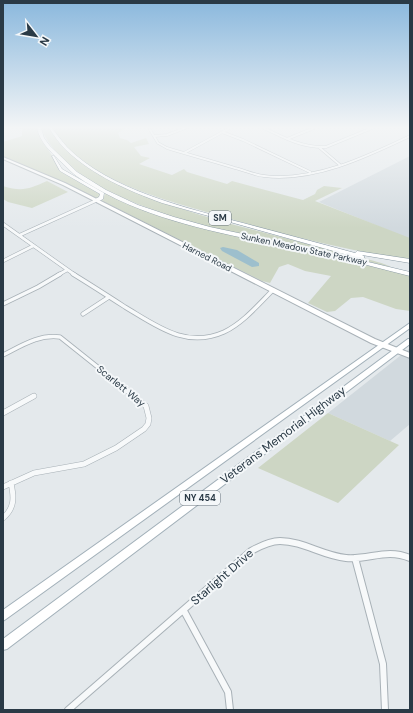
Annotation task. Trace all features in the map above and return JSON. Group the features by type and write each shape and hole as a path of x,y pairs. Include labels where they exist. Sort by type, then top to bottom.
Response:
{"highway":[{"path":"56,161 62,170 102,194 101,198 95,201"},
{"name":"Sunken Meadow State Parkway","path":"63,161 90,182 124,200 152,211 222,232 352,259 410,274"},
{"name":"Sunken Meadow State Parkway","path":"82,161 108,178 128,187 195,211 410,270"},
{"path":"331,248 410,261"}],"main road":[{"name":"Harned Road","path":"11,161 64,184 382,345 410,356"},
{"name":"Veterans Memorial Highway","path":"3,616 410,325"},
{"name":"Veterans Memorial Highway","path":"3,645 410,341"}],"street":[{"path":"212,161 263,176 287,177 353,161"},
{"path":"289,161 311,172"},
{"path":"336,161 340,165"},
{"path":"20,235 95,201"},
{"path":"3,224 67,270 164,331 177,336 191,338 222,334 233,328 273,290"},
{"path":"3,261 33,246"},
{"path":"3,304 38,287 67,270"},
{"path":"83,314 109,297"},
{"name":"Scarlett Way","path":"3,356 43,337 51,335 60,337 141,400 149,412 148,424 139,433 94,460 76,466 34,473 3,487"},
{"path":"3,413 34,396"},
{"path":"3,518 14,506 15,500 11,483"},
{"name":"Starlight Drive","path":"68,710 184,611 251,551 267,543 281,541 304,546 330,555 356,558 377,553 390,553 410,558"},
{"path":"356,558 383,664 385,710"},
{"path":"184,611 228,692 230,710"}],"shaded area":[{"path":"400,161 410,161 410,239 319,202"},
{"path":"410,348 410,424 390,441 328,413"}],"green space":[{"path":"13,161 55,161 63,173 101,196 94,198"},
{"path":"66,161 81,161 97,172 134,191 218,220 259,232 371,260 391,267 194,223 155,210 118,195 85,177"},
{"path":"144,161 139,164 172,175 184,169 187,172 227,184 232,181 303,200 315,194 317,190 324,186 342,188 315,201 410,238 410,260 362,252 291,236 176,203 128,186 105,175 84,162"},
{"path":"47,181 68,192 32,208 8,202 3,199 3,186 15,189 25,189"},
{"path":"107,193 173,220 200,228 410,275 410,311 396,309 363,297 351,298 335,311 327,312 308,303 331,276 305,271 288,264 279,267 270,283 262,281 102,201"},
{"path":"328,413 399,445 338,503 258,468"}],"water":[{"path":"223,247 237,250 259,263 259,266 252,267 222,251 220,248"}]}
